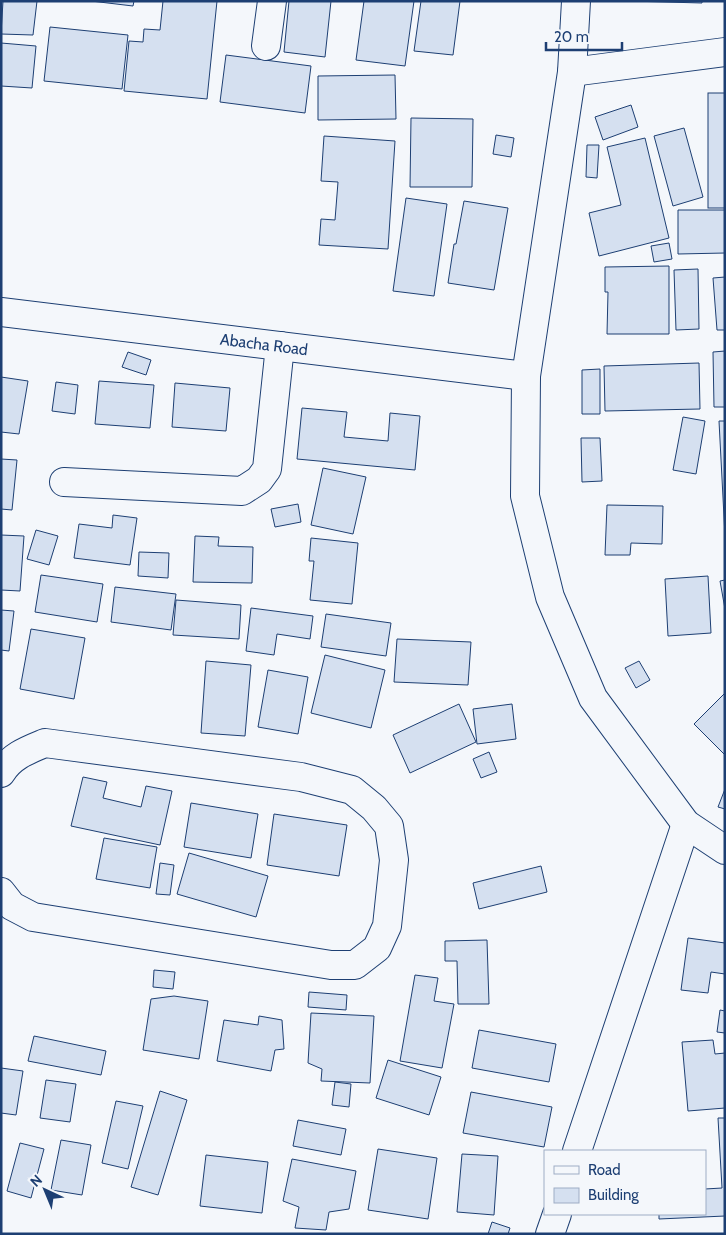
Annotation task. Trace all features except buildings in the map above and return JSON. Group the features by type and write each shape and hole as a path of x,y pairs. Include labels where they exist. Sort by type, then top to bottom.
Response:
{"street":[{"path":"266,46 272,1"},
{"path":"576,1 572,72 526,376 525,496 550,597 593,698 686,824 725,850"},
{"path":"572,72 725,52"},
{"name":"Abacha Road","path":"1,312 526,376"},
{"path":"64,482 242,491 259,480 267,469 280,346"},
{"path":"1,773 6,766 23,752 45,743 301,777 352,790 374,808 389,826 394,860 387,926 377,948 355,965 331,965 33,917 12,906 1,892"},
{"path":"578,1150 686,824"},
{"path":"550,1234 557,1215"}]}
